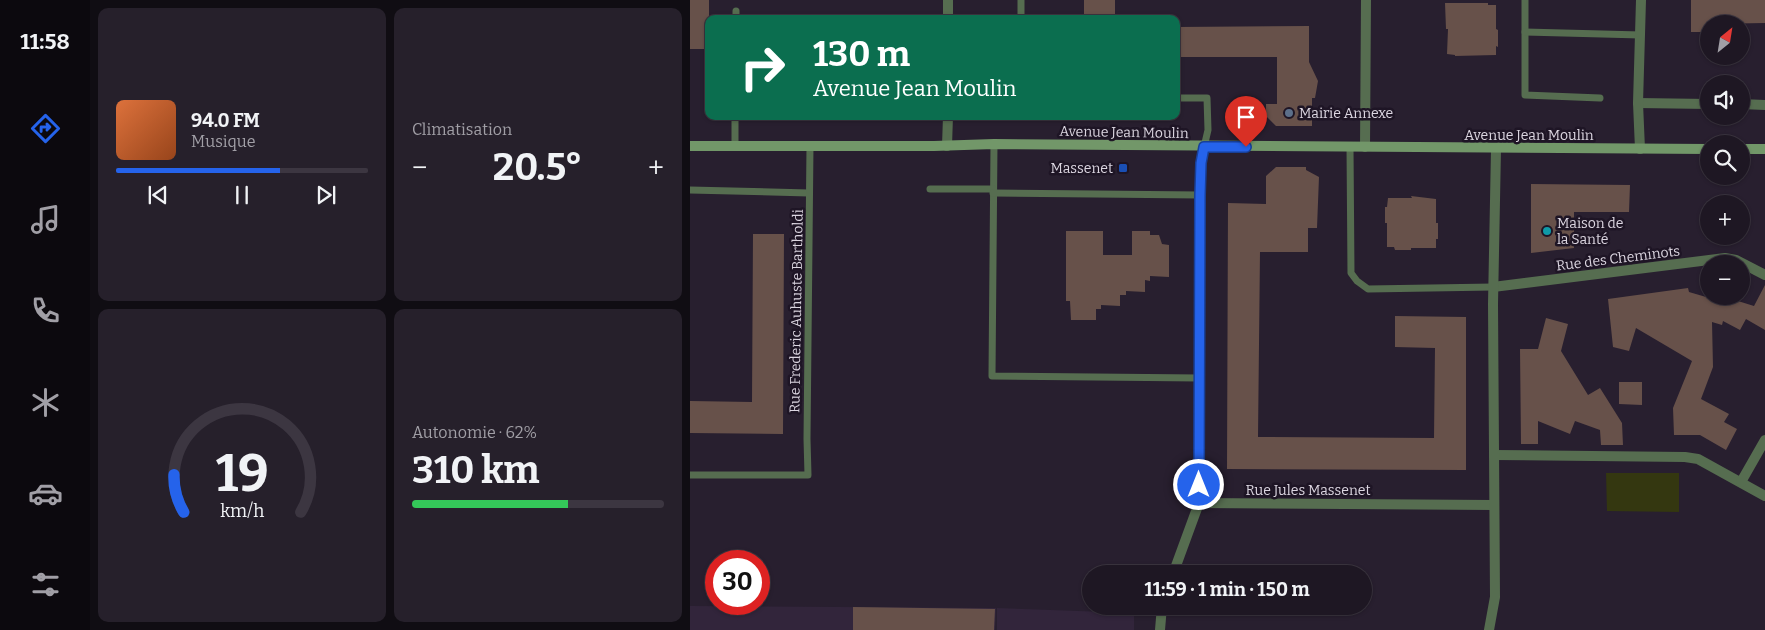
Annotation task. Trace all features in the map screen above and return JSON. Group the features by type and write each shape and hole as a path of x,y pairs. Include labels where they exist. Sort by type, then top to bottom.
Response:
{"street":[{"path":"948,0 948,15"},
{"path":"1366,0 1366,147"},
{"path":"1640,149 1638,103 1641,0"},
{"path":"1638,103 1700,104"},
{"path":"1750,104 1765,105"},
{"path":"947,146 948,120"},
{"name":"Avenue Jean Moulin","path":"690,146 947,146 994,144 1204,147 1700,149"},
{"path":"1176,565 1199,503 1200,195 1201,163 1204,147"},
{"path":"1489,630 1495,597 1493,287 1496,149"},
{"path":"1750,149 1765,150"},
{"name":"Rue des Cheminots","path":"1493,287 1725,258 1746,264 1765,275"},
{"path":"1741,482 1765,440"},
{"path":"1494,455 1686,457 1698,459 1765,496"},
{"name":"Rue Jules Massenet","path":"1199,503 1494,506"},
{"path":"1160,630 1161,615"}],"lane":[{"path":"1021,0 1021,15"},
{"path":"1525,0 1525,95 1600,98"},
{"path":"1525,32 1641,35"},
{"path":"1180,98 1208,98 1208,130 1204,147"},
{"path":"735,120 735,146"},
{"path":"994,144 992,376 1199,378"},
{"name":"Rue Frederic Auhuste Bartholdi","path":"690,474 808,475 810,146"},
{"path":"1350,147 1351,273 1357,281 1368,288 1493,287"},
{"path":"930,189 1200,195"},
{"path":"690,190 810,193"}],"shaded area":[{"path":"690,606 705,606 705,615 770,615 770,607 996,608 995,630 690,630"},
{"path":"997,608 1082,611 1082,615 1134,615 1134,630 997,630"}],"green space":[{"path":"1606,473 1679,473 1679,512 1607,511"}],"building":[{"path":"690,0 709,0 709,15 705,15 705,49 690,49"},
{"path":"1084,0 1115,0 1115,15 1084,15"},
{"path":"1691,0 1765,0 1765,23 1750,23 1750,15 1700,15 1700,32 1691,32"},
{"path":"1445,3 1488,3 1488,5 1496,5 1498,47 1496,46 1496,55 1455,56 1447,54 1448,29 1446,29"},
{"path":"1309,26 1309,62 1318,81 1315,98 1312,98 1312,126 1276,126 1266,116 1266,104 1277,104 1277,57 1180,57 1180,27"},
{"path":"1276,167 1306,167 1306,170 1319,177 1317,228 1308,228 1308,252 1260,252 1258,437 1434,438 1435,348 1395,347 1395,316 1466,317 1466,470 1227,469 1228,203 1266,204 1266,176"},
{"name":"Maison de la Santé","path":"1531,184 1630,185 1629,212 1574,212 1574,248 1531,253"},
{"path":"1411,196 1436,199 1438,239 1436,239 1436,248 1395,250 1394,247 1387,247 1385,207 1387,207 1388,198 1412,198"},
{"path":"1066,231 1103,231 1103,255 1132,255 1132,231 1150,231 1150,235 1159,235 1162,244 1169,245 1169,277 1150,276 1150,281 1145,280 1145,292 1126,291 1126,295 1120,295 1120,306 1101,305 1101,309 1096,309 1096,320 1071,320 1070,301 1066,301"},
{"path":"753,234 784,234 783,434 690,433 690,401 752,402"},
{"path":"1765,285 1765,330 1746,319 1740,330 1723,321 1722,325 1712,322 1713,367 1701,399 1729,414 1724,422 1737,429 1726,450 1700,435 1674,435 1673,408 1692,361 1636,328 1629,351 1613,347 1608,299 1688,288 1689,292 1700,295 1700,305 1754,306"},
{"path":"1546,318 1568,324 1561,351 1588,395 1600,388 1622,423 1623,445 1601,445 1600,430 1575,421 1570,434 1538,421 1538,444 1521,444 1520,349 1538,349"},
{"path":"1619,382 1642,382 1642,405 1619,404"},
{"path":"853,607 995,609 994,630 853,630"}],"place":[{"name":"Mairie Annexe","path":"1289,113"},
{"name":"Massenet","path":"1123,168"},
{"name":"Maison de la Santé","path":"1547,231"}],"route":[{"path":"1199,485 1201,163 1204,147 1246,147"}]}
